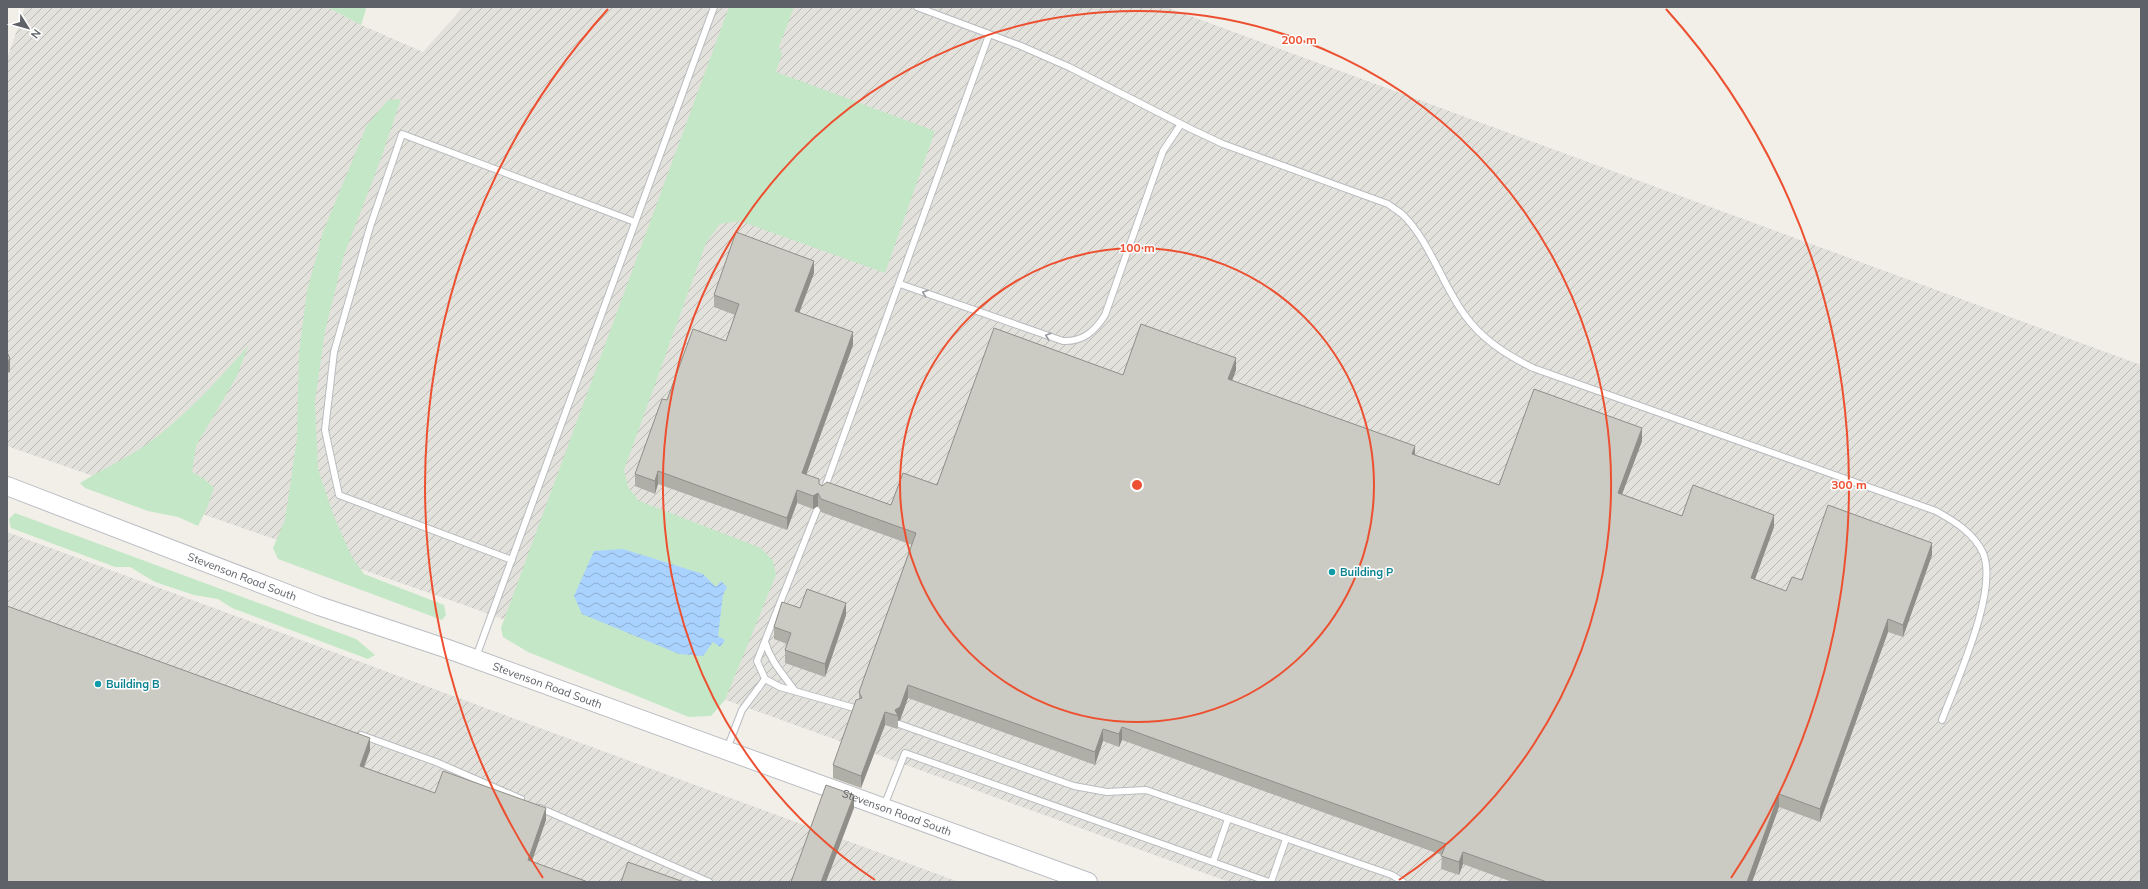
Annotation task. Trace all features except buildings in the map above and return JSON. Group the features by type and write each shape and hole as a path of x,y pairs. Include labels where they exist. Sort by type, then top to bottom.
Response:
{"main road":[{"name":"Stevenson Road South","path":"7,486 319,606 476,658 1088,882"}],"lane":[{"path":"476,658 714,7"},
{"path":"917,7 1021,46 1069,67 1223,144 1388,204 1403,215 1424,243 1465,315 1494,345 1514,359 1533,368 1936,511 1956,522 1972,538 1983,554 1986,572 1986,593 1982,612 1942,720"},
{"path":"823,494 989,35"},
{"path":"900,284 1062,341 1074,342 1085,337 1097,328 1105,315 1162,155 1181,124"},
{"path":"512,560 339,495 325,430 334,352 370,227 402,134 635,222"},
{"path":"817,510 757,661 765,679 795,691 858,709"},
{"path":"765,642 769,655 795,691"},
{"path":"726,750 742,710 765,679"},
{"path":"899,724 1074,786 1107,792 1146,790 1392,875 1403,882"},
{"path":"353,732 436,762 529,803"},
{"path":"883,807 905,753 1270,882 1286,838"},
{"path":"536,806 709,882"},
{"path":"1213,862 1228,818"}],"shaded area":[{"path":"25,7 327,7 361,25 423,52 463,7 1166,7 2141,365 2141,873 2139,882 1229,882 464,605 7,446 7,59"},
{"path":"7,532 959,882 7,882"}],"green space":[{"path":"327,7 365,7 366,9 361,25"},
{"path":"729,7 794,7 779,47 782,54 776,72 935,131 885,273 740,221 720,224 706,243 624,470 628,487 639,501 761,548 773,561 776,575 725,700 711,716 689,717 528,652 503,637 501,628"},
{"path":"401,99 380,161 344,255 325,331 315,401 318,469 334,517 352,557 364,574 444,605 446,615 442,620 278,559 273,548 285,520 297,439 299,353 307,291 323,232 367,125 388,100"},
{"path":"248,346 237,376 196,446 192,472 204,479 214,488 207,508 198,526 178,517 148,511 85,488 80,483 131,454 161,433 200,398"},
{"path":"15,513 356,639 375,655 368,659 232,608 218,599 194,595 155,582 130,567 115,567 11,528 9,519"}],"water":[{"path":"623,549 703,574 716,587 721,581 727,587 723,595 718,636 725,640 720,647 713,642 703,656 679,654 582,614 574,596 594,551"}],"place":[{"name":"Building P","path":"1332,572"},
{"name":"Building B","path":"98,684"}]}
